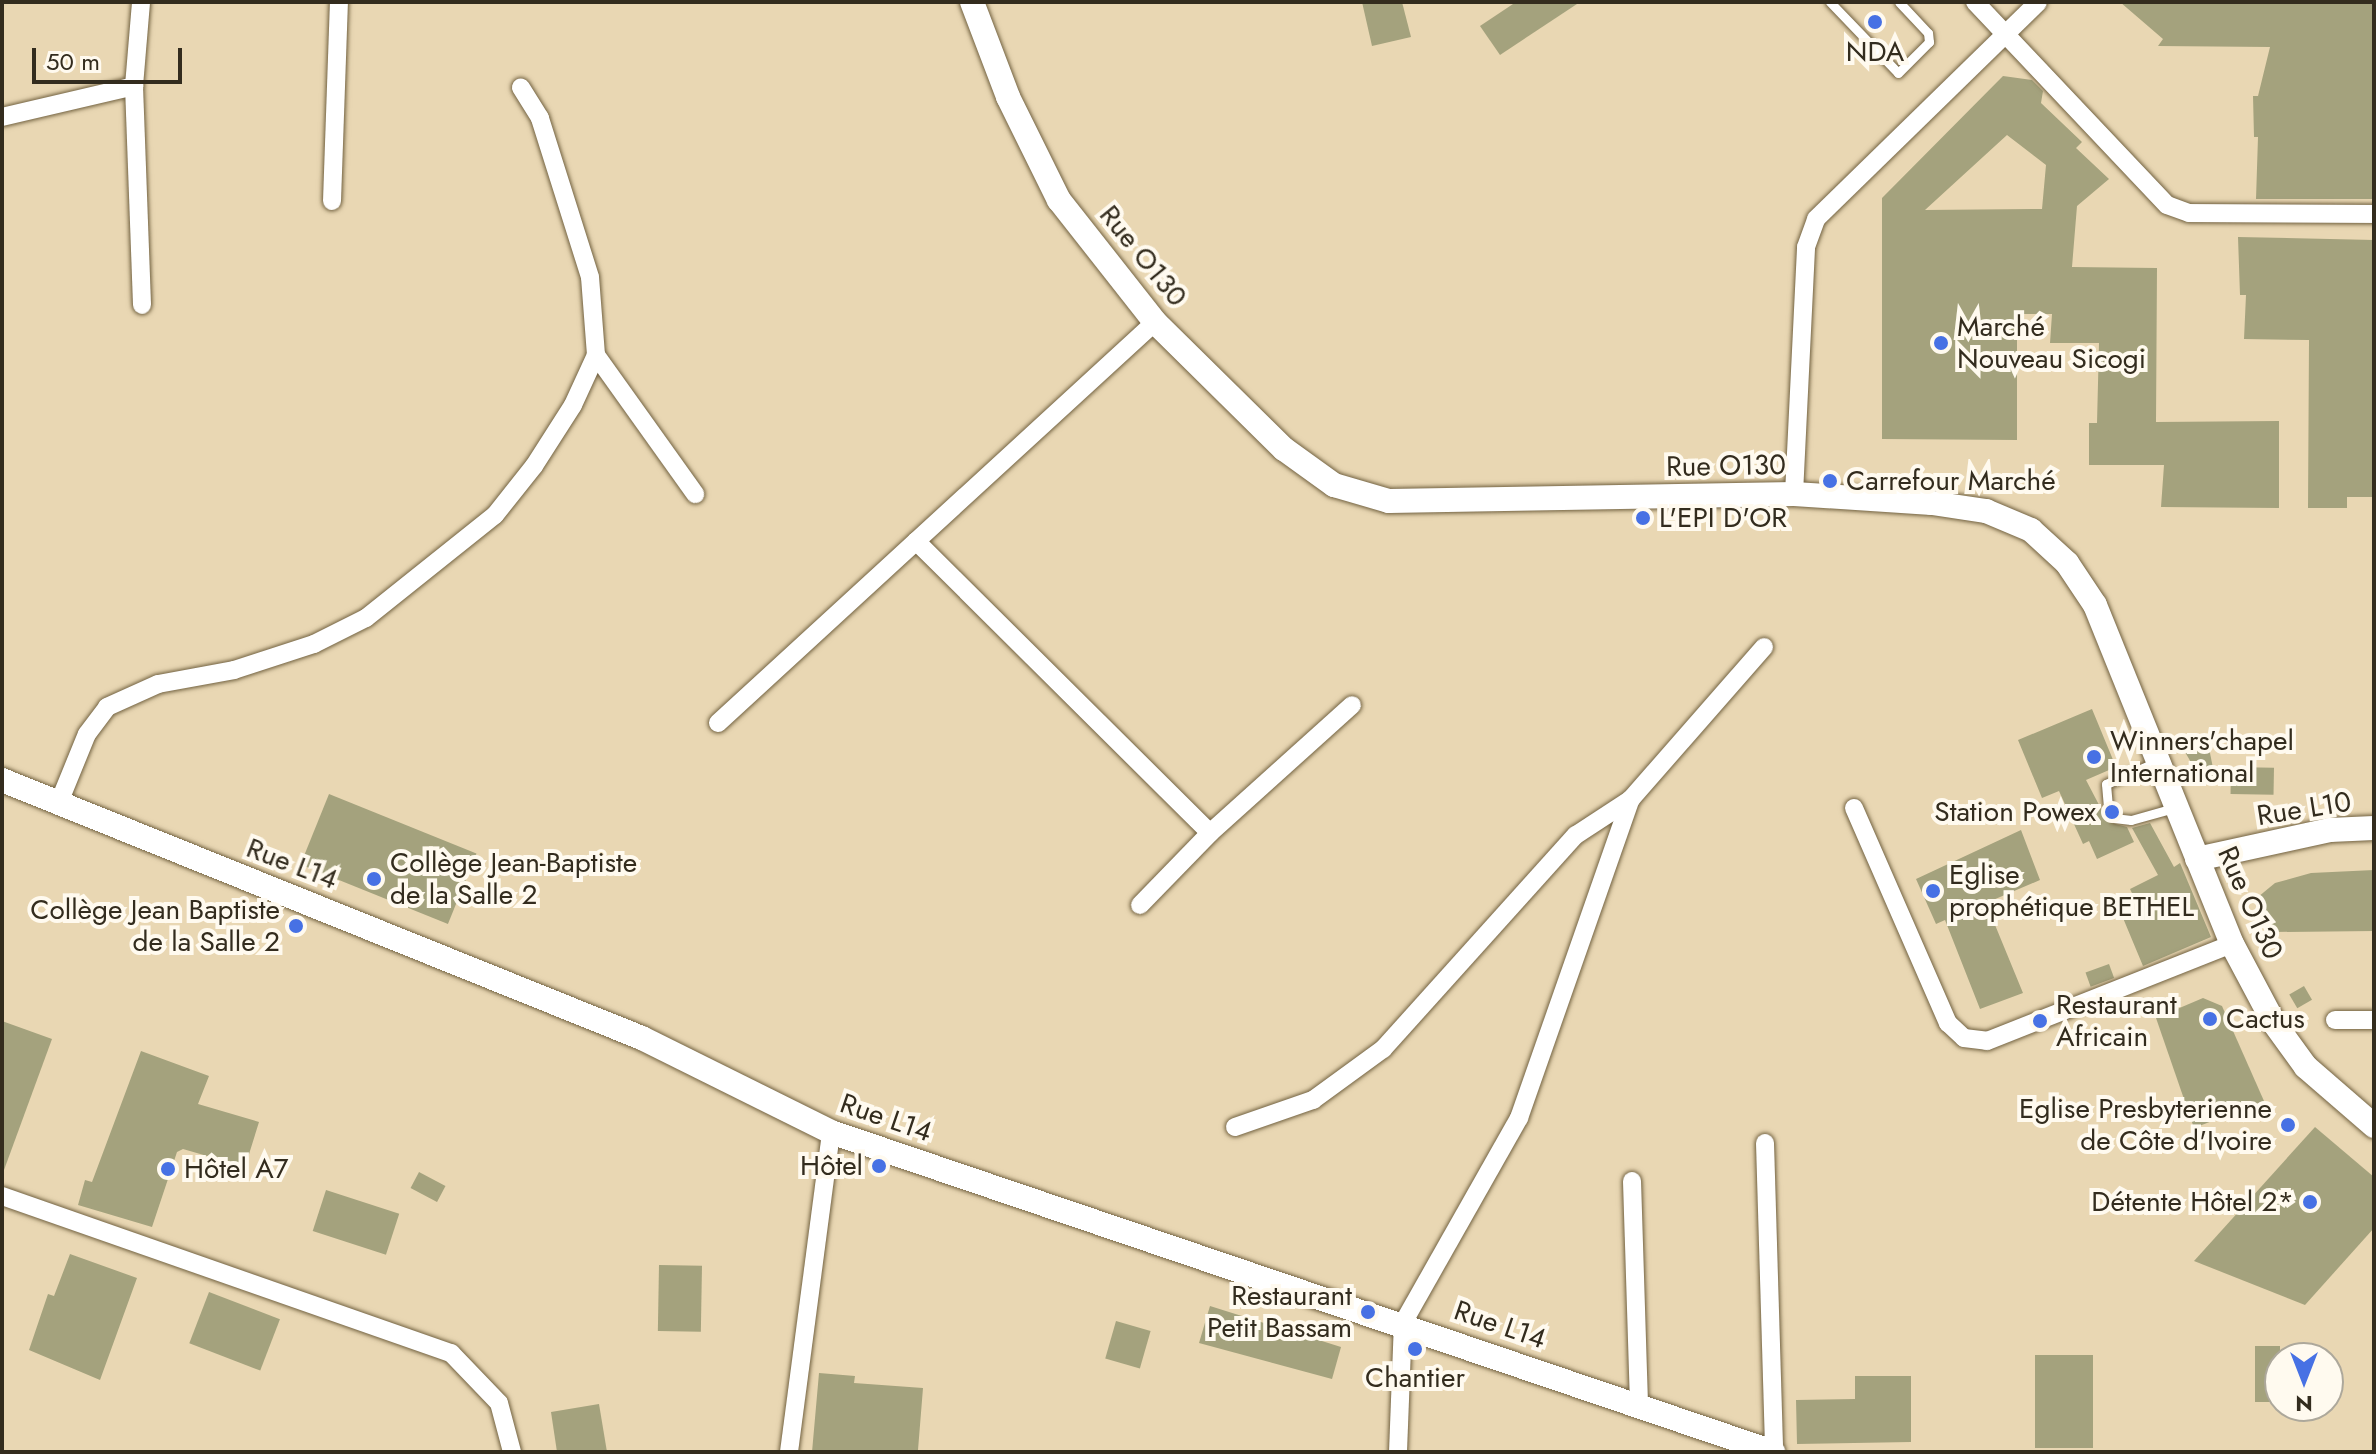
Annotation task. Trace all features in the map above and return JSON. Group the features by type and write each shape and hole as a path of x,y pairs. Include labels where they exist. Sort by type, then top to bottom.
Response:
{"street":[{"path":"141,2 134,86 142,305"},
{"path":"332,201 339,2"},
{"name":"Rue O130","path":"972,2 1008,97 1059,200 1155,322 1284,449 1334,485 1389,501 1794,494 1986,511 2031,530 2067,563 2095,605 2232,944 2274,1023 2306,1067 2374,1126"},
{"path":"1975,2 2167,205 2189,213 2374,214"},
{"path":"1794,494 1806,247 1816,219 2038,2"},
{"path":"2,117 134,86"},
{"path":"60,800 87,734 107,707 158,684 234,670 314,644 366,618 423,576 495,515 525,478 573,405 596,355 590,277 540,118 521,87"},
{"path":"718,723 1155,322"},
{"path":"596,355 695,494"},
{"path":"916,541 1210,833"},
{"path":"1235,1127 1313,1100 1383,1049 1576,835 1631,799 1764,647"},
{"path":"1140,905 1210,833 1352,705"},
{"name":"Rue L14","path":"2,780 60,800 642,1038 831,1132 1403,1323 1774,1452"},
{"path":"1398,1452 1403,1323 1519,1118 1610,846 1631,799"},
{"path":"1854,808 1948,1023 1964,1038 1987,1041 2232,944"},
{"name":"Rue L10","path":"2197,859 2330,830 2374,828"},
{"path":"2335,1020 2374,1020"},
{"path":"789,1452 831,1132"},
{"path":"1765,1143 1774,1452"},
{"path":"1632,1181 1639,1407"},
{"path":"2,1196 451,1353 499,1403 512,1452"}],"lane":[{"path":"1830,2 1898,73 1929,42 1928,33 1899,2"},
{"path":"2108,807 2106,784 2160,760"},
{"path":"2114,818 2131,820 2177,807"}],"building":[{"path":"1362,2 1402,2 1411,37 1372,46"},
{"path":"1516,2 1580,2 1500,55 1480,26"},
{"path":"2120,2 2374,2 2374,199 2256,199 2258,137 2254,137 2253,96 2258,96 2270,47 2158,46 2163,39"},
{"path":"2003,76 2032,80 2043,91 2041,103 2082,142 2076,148 2109,179 2077,206 2072,267 2157,268 2156,422 2279,421 2279,508 2161,507 2164,465 2089,465 2089,423 2097,423 2099,343 2050,343 2052,314 2017,314 2017,440 1882,439 1882,198","holes":["2007,135 2046,165 2042,209 1925,210"]},
{"path":"2238,237 2374,240 2374,497 2347,497 2347,508 2308,508 2309,340 2244,339 2246,295 2240,295"},
{"path":"2092,709 2116,767 2086,780 2108,822 2127,827 2134,842 2097,859 2089,841 2083,844 2059,791 2042,798 2018,740"},
{"path":"2177,738 2207,738 2215,778 2200,778"},
{"path":"2231,767 2274,768 2274,795 2231,794"},
{"path":"329,794 476,854 448,924 301,864"},
{"path":"2150,823 2174,867 2180,863 2211,937 2143,966 2123,918 2140,910 2130,889 2158,875 2132,828"},
{"path":"2021,830 2040,880 1986,903 2023,993 1980,1009 1945,920 1936,924 1916,879"},
{"path":"2374,870 2374,931 2274,932 2258,897 2275,883 2311,873"},
{"path":"2109,964 2114,978 2091,987 2086,973"},
{"path":"2304,986 2312,1000 2297,1008 2289,994"},
{"path":"2203,998 2222,1006 2264,1101 2194,1128 2156,1018"},
{"path":"2,1021 52,1039 4,1170 2,1169"},
{"path":"141,1051 209,1076 198,1104 259,1122 245,1167 183,1149 177,1152 152,1227 78,1205 85,1180 92,1182"},
{"name":"Détente Hôtel 2*","path":"2315,1127 2374,1177 2374,1228 2305,1305 2194,1261"},
{"path":"419,1172 445,1186 437,1202 411,1188"},
{"path":"326,1190 399,1214 386,1255 313,1231"},
{"path":"70,1254 137,1278 100,1380 29,1350 48,1294 54,1296"},
{"path":"659,1265 702,1266 701,1332 658,1331"},
{"path":"209,1292 280,1319 260,1371 189,1343"},
{"path":"1210,1306 1341,1347 1332,1379 1199,1343"},
{"path":"1116,1321 1151,1331 1140,1368 1105,1358"},
{"path":"2255,1346 2264,1346 2264,1402 2255,1402"},
{"path":"2035,1355 2093,1355 2093,1448 2035,1448"},
{"path":"819,1373 855,1376 854,1383 923,1388 918,1450 812,1452"},
{"path":"1855,1376 1911,1376 1911,1442 1797,1444 1796,1400 1855,1399"},
{"path":"599,1404 607,1452 557,1452 551,1412"}],"place":[{"name":"NDA","path":"1875,22"},
{"name":"Marché Nouveau Sicogi","path":"1941,343"},
{"name":"Carrefour Marché","path":"1830,481"},
{"name":"L'EPI D'OR","path":"1643,518"},
{"name":"Winners'chapel International","path":"2094,757"},
{"name":"Station Powex","path":"2112,812"},
{"name":"Collège Jean-Baptiste de la Salle 2","path":"374,879"},
{"name":"Eglise prophétique BETHEL","path":"1933,891"},
{"name":"Collège Jean Baptiste de la Salle 2","path":"296,926"},
{"name":"Cactus","path":"2210,1019"},
{"name":"Restaurant Africain","path":"2040,1021"},
{"name":"Eglise Presbyterienne de Côte d'Ivoire","path":"2288,1125"},
{"name":"Hôtel","path":"879,1166"},
{"name":"Hôtel A7","path":"168,1169"},
{"name":"Détente Hôtel 2*","path":"2310,1202"},
{"name":"Restaurant Petit Bassam","path":"1368,1312"},
{"name":"Chantier","path":"1415,1349"}]}
